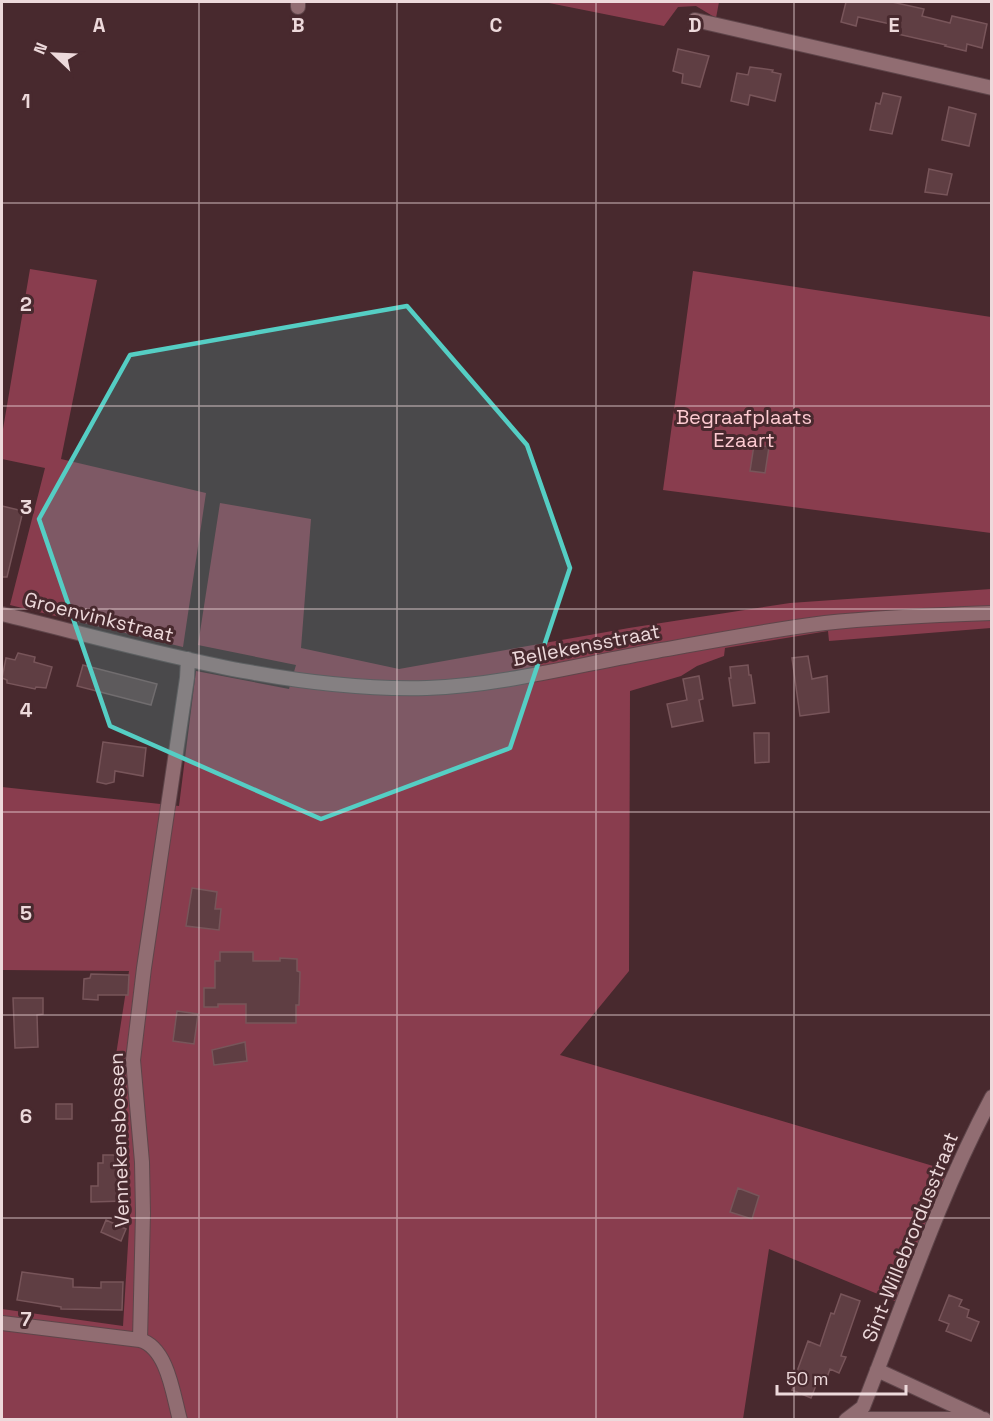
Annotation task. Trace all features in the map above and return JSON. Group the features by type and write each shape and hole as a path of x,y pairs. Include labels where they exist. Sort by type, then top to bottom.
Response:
{"street":[{"path":"695,20 992,88"},
{"name":"Groenvinkstraat","path":"2,614 188,659"},
{"name":"Bellekensstraat","path":"188,659 302,681 343,686 428,688 505,680 765,631 840,622 992,614"},
{"name":"Vennekensbossen","path":"140,1340 142,1162 133,1060 144,968 188,678 188,659"},
{"name":"Sint-Willebrordusstraat","path":"850,1418 863,1407 945,1191 992,1097"},
{"path":"2,1323 140,1340 152,1346 166,1368 180,1419"},
{"path":"878,1370 984,1419"},
{"path":"850,1418 984,1419"}],"highlighted area":[{"path":"407,306 527,445 570,568 510,748 321,819 110,726 39,519 130,355"}],"green space":[{"path":"544,2 719,2 716,18 696,6 678,7 664,26"},
{"path":"30,269 97,280 61,459 206,493 183,647 10,605 45,468 2,459 2,435"},
{"name":"Begraafplaats Ezaart","path":"693,271 991,317 991,533 663,490"},
{"path":"220,503 311,519 301,648 399,669 629,628 790,603 991,589 991,628 829,641 828,631 725,648 724,656 697,666 681,676 630,691 629,971 560,1055 950,1171 897,1302 769,1249 743,1419 2,1419 2,1309 123,1326 130,1212 128,1131 116,1055 129,971 2,970 2,787 179,806 196,671 289,689 296,665 198,645"}],"building":[{"path":"846,2 892,2 924,9 922,16 950,23 952,16 987,24 982,48 967,44 966,51 893,33 895,25 858,17 856,26 841,22"},
{"path":"678,49 709,56 700,87 682,83 683,74 673,71"},
{"path":"750,67 773,70 772,72 781,74 775,101 750,95 748,105 731,101 737,73 748,75"},
{"path":"883,93 901,97 892,134 870,130 876,103 880,104"},
{"path":"949,107 976,114 969,146 942,140"},
{"path":"929,169 952,174 947,195 925,192"},
{"path":"754,445 769,447 765,473 750,471"},
{"path":"2,506 23,511 7,577 2,577"},
{"path":"18,653 35,657 34,662 52,667 46,688 36,687 35,689 7,683 7,680 2,678 6,658 15,660"},
{"path":"808,656 812,679 827,676 829,712 800,716 792,658"},
{"path":"83,665 157,684 151,705 77,686"},
{"path":"748,665 755,703 733,706 729,678 731,678 730,667"},
{"path":"699,676 703,699 699,700 703,721 672,727 667,704 687,700 683,679"},
{"path":"754,733 769,733 769,762 755,763"},
{"path":"103,742 146,748 143,776 115,771 114,782 106,784 97,782"},
{"path":"192,888 217,892 215,909 221,909 219,930 186,926"},
{"path":"220,952 253,952 253,961 297,959 297,971 300,972 296,1023 246,1023 246,1004 218,1004 218,1007 204,1007 204,988 215,988 215,961 220,961"},
{"path":"91,974 129,975 128,995 98,995 98,1000 83,999 84,979 90,978"},
{"path":"13,998 43,998 43,1014 37,1015 38,1047 15,1048"},
{"path":"177,1011 198,1014 194,1044 173,1041"},
{"path":"245,1042 247,1061 214,1065 212,1050"},
{"path":"56,1104 72,1104 72,1119 56,1119"},
{"path":"103,1155 124,1155 125,1201 91,1202 91,1186 98,1186 98,1163 103,1163"},
{"path":"738,1188 759,1196 752,1219 730,1212"},
{"path":"106,1220 126,1229 121,1241 101,1232"},
{"path":"22,1272 73,1279 73,1287 101,1288 101,1282 123,1282 122,1310 61,1309 61,1307 17,1300"},
{"path":"841,1294 860,1301 841,1356 846,1357 839,1373 830,1369 824,1386 817,1383 811,1398 792,1390 797,1378 795,1377 808,1341 820,1346 831,1313 834,1314"},
{"path":"949,1295 962,1300 959,1306 969,1310 967,1317 979,1322 971,1341 946,1331 949,1324 939,1320"}]}
